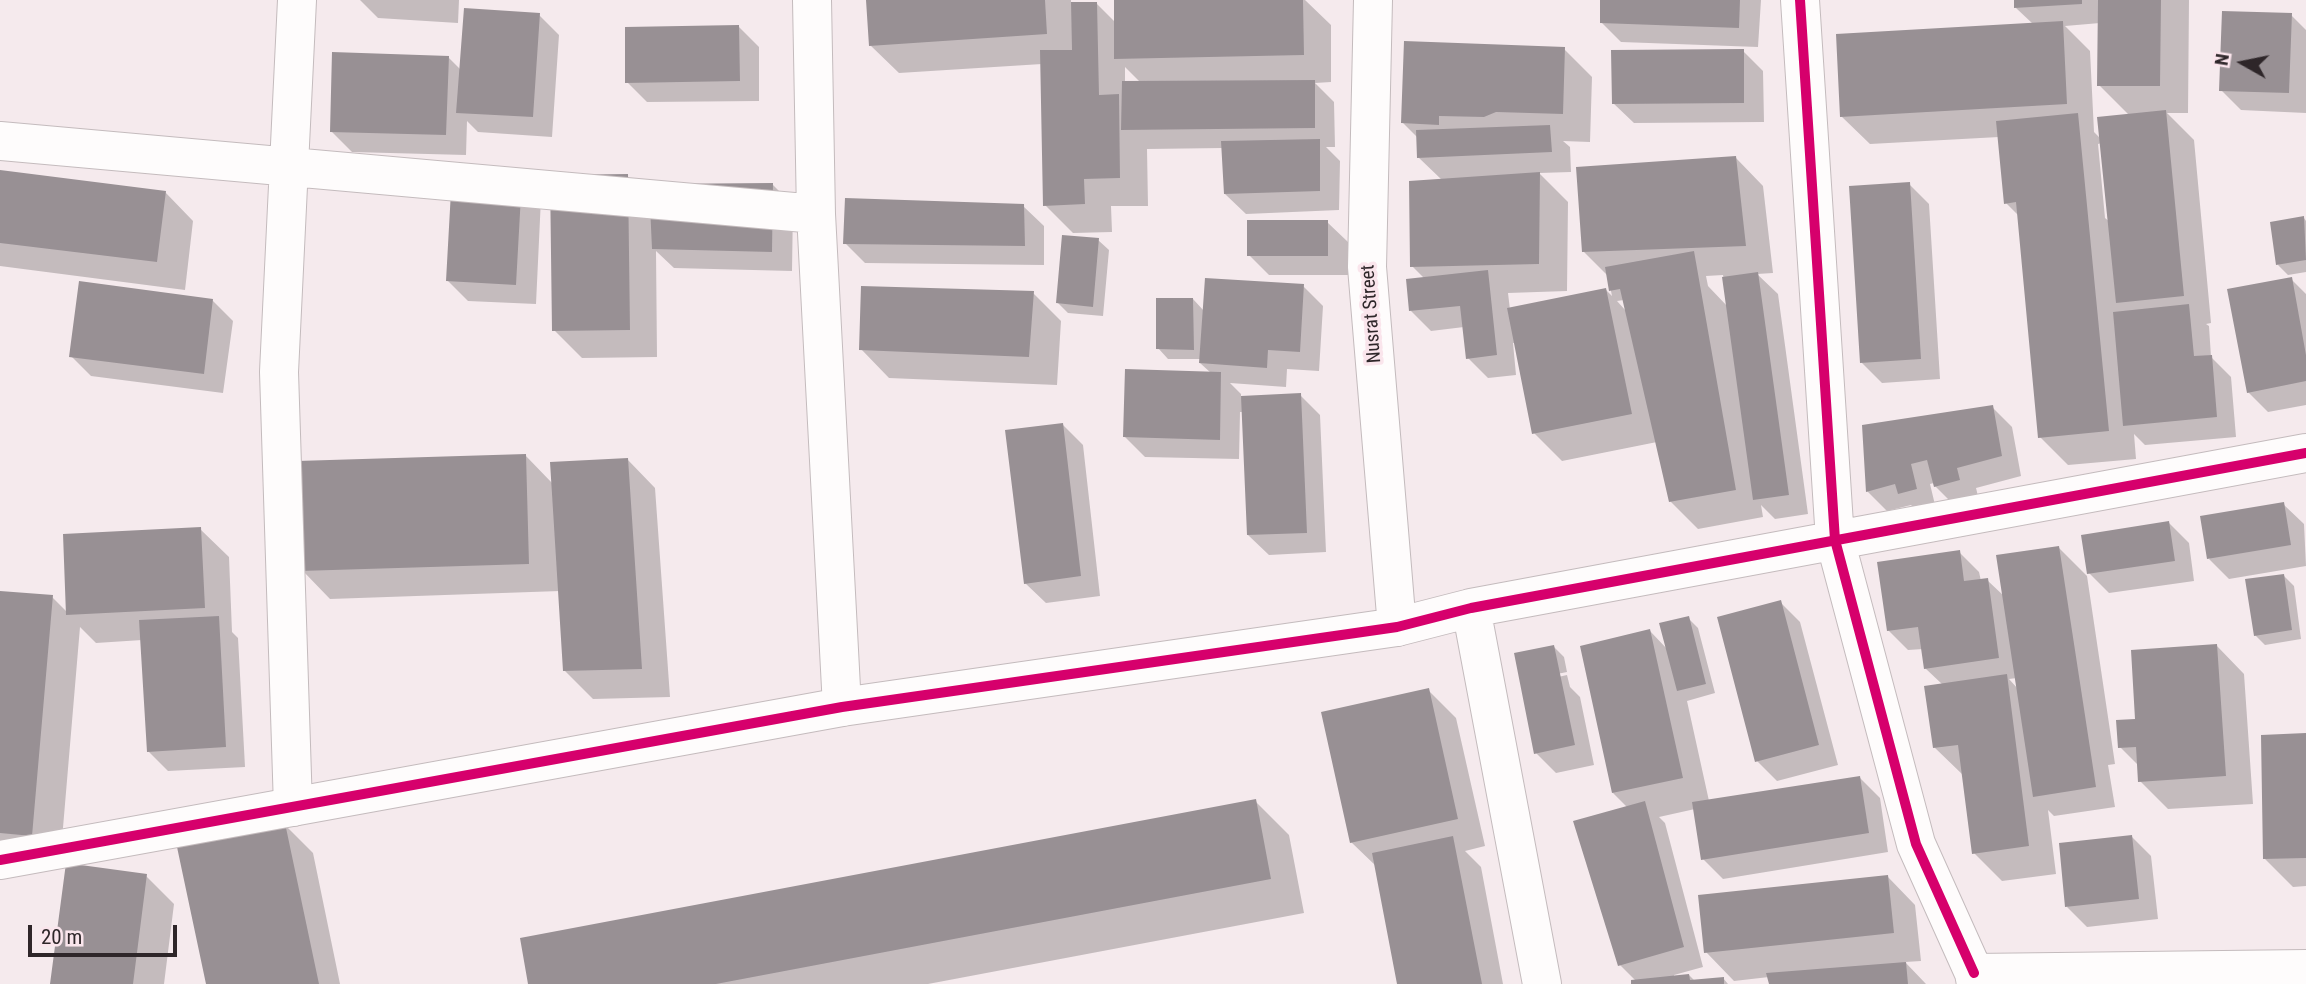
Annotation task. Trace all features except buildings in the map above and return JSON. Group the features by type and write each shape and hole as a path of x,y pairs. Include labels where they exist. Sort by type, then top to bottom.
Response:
{"street":[{"path":"293,807 279,372 297,0"},
{"path":"812,0 816,214 842,707"},
{"name":"Nusrat Street","path":"1373,0 1367,267 1397,626"},
{"path":"1800,0 1835,540 1916,844 1975,978 2306,969"},
{"path":"0,141 816,214"},
{"path":"0,860 842,707 1397,626 1471,608 2306,453"},
{"path":"1471,608 1542,984"}],"cycle path":[{"path":"1800,0 1835,540 1916,844 1974,973"},
{"path":"0,860 842,707 1397,627 1471,608 2306,453"}]}
